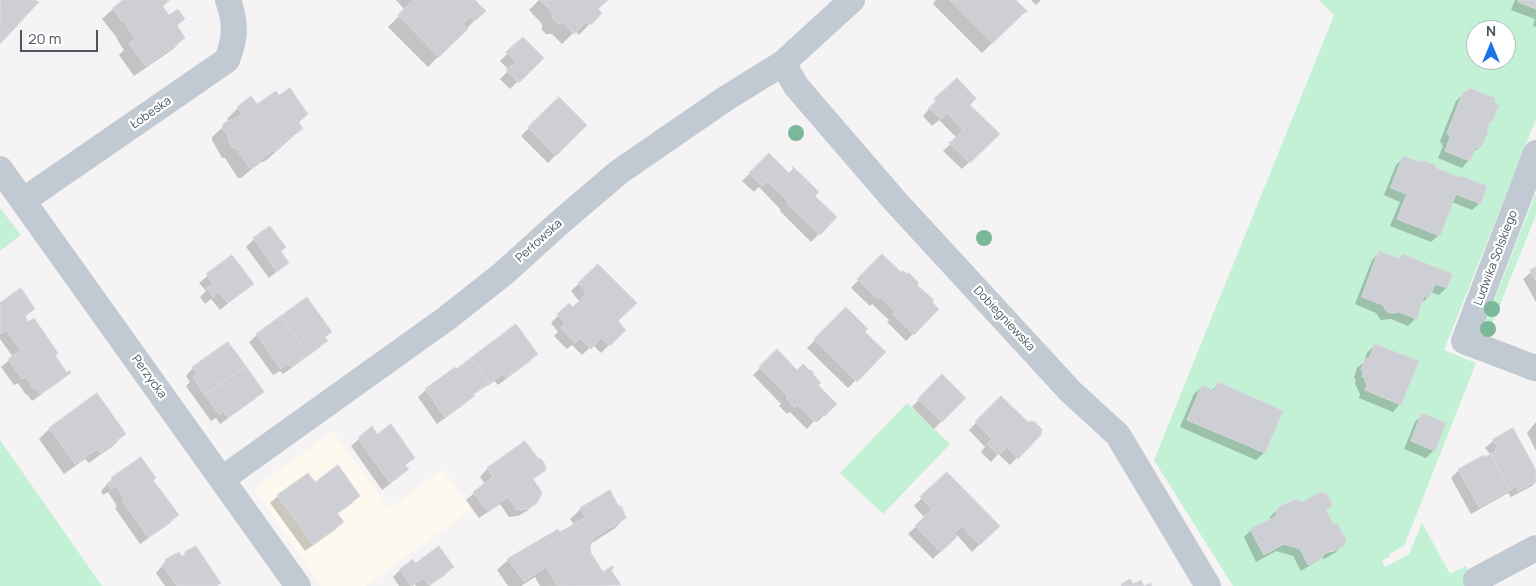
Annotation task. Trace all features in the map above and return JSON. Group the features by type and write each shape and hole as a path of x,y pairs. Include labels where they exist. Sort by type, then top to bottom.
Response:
{"street":[{"name":"Łobeska","path":"24,200 227,60 233,44 234,30 233,16 228,0"},
{"name":"Perłowska","path":"222,479 447,318 504,273 619,172 725,99 782,63 852,0"},
{"name":"Dobiegniewska","path":"782,63 796,86 895,201 1071,392 1118,435 1208,586"},
{"name":"Ludwika Solskiego","path":"1536,153 1464,342 1534,368 1536,367"},
{"name":"Perzycka","path":"0,169 24,200 298,586"},
{"path":"1476,580 1536,548"}],"shaded area":[{"path":"333,431 389,508 443,470 471,510 365,586 321,586 254,489"}],"green space":[{"path":"1319,0 1536,0 1536,119 1444,350 1476,363 1404,546 1389,554 1390,556 1382,561 1385,567 1409,554 1422,523 1450,574 1466,566 1477,586 1233,586 1154,460 1334,15"},
{"path":"1536,193 1536,215 1491,327 1485,324"},
{"path":"0,208 21,235 0,251"},
{"path":"907,403 950,444 883,514 840,473"},
{"path":"0,440 102,586 0,586"}],"building":[{"path":"1,0 36,0 39,2 0,44"},
{"path":"123,0 169,0 162,5 169,15 178,9 185,19 177,25 185,38 146,66 129,44 135,39 113,8"},
{"path":"414,0 475,0 486,11 475,21 470,16 463,24 468,29 439,57 398,15"},
{"path":"540,0 608,0 598,9 602,13 591,25 587,21 574,34 563,23 557,23 552,18 552,12"},
{"path":"950,0 1016,0 1028,12 1025,12 993,43"},
{"path":"1519,0 1536,0 1536,9 1518,2"},
{"path":"523,37 544,58 519,83 506,70 516,62 506,52"},
{"path":"957,78 976,98 970,105 1000,134 970,163 948,142 951,142 963,130 947,113 941,119 929,108 936,101 934,99"},
{"path":"290,88 308,114 299,122 303,129 282,143 281,147 275,152 272,151 260,160 260,163 253,168 249,167 236,148 232,147 228,136 222,128 223,124 242,114 237,107 251,96 257,104 276,91 279,95"},
{"path":"1469,88 1495,98 1494,101 1499,105 1492,122 1490,121 1482,146 1475,149 1470,161 1445,151 1450,137 1447,133 1463,92 1468,91"},
{"path":"559,97 587,125 556,156 528,127"},
{"path":"769,153 789,173 793,169 792,166 808,181 788,201 767,181 762,186 749,173"},
{"path":"1403,156 1420,162 1424,161 1460,178 1461,176 1487,186 1481,204 1456,194 1440,236 1397,219 1407,194 1391,188"},
{"path":"808,181 819,192 815,196 837,217 820,235 787,203"},
{"path":"270,226 286,247 281,251 289,263 277,272 253,238"},
{"path":"1379,251 1400,259 1402,254 1453,274 1447,288 1435,284 1429,298 1424,296 1417,319 1399,312 1389,313 1383,305 1362,297"},
{"path":"882,254 901,272 909,273 919,283 917,285 934,300 932,302 939,309 914,335 893,314 895,312 880,297 878,299 857,279"},
{"path":"232,255 254,284 228,303 219,292 213,297 207,288 213,284 206,274"},
{"path":"598,264 637,303 618,321 626,330 610,346 601,338 591,349 580,338 575,343 561,328 565,323 557,314 569,303 573,307 587,293 578,283"},
{"path":"1536,267 1536,281 1530,270"},
{"path":"21,288 35,309 25,316 28,322 34,318 58,353 55,355 67,373 69,370 71,373 40,394 26,377 22,379 8,359 21,350 6,330 0,334 0,303"},
{"path":"307,297 332,332 325,337 328,341 309,354 281,316"},
{"path":"846,307 868,329 865,332 886,352 857,382 814,339"},
{"path":"281,316 309,354 291,367 288,364 281,369 256,334"},
{"path":"516,324 538,354 506,378 503,374 490,383 471,358"},
{"path":"228,342 246,366 205,395 193,377 197,374 192,367"},
{"path":"1375,344 1419,361 1401,405 1365,390 1367,386 1364,377 1362,377 1361,369 1365,359 1369,358"},
{"path":"777,349 797,370 803,364 811,370 821,383 818,385 837,404 825,416 823,414 815,422 798,405 795,408 786,398 788,396 759,367"},
{"path":"471,358 489,383 473,394 475,396 445,417 425,389"},
{"path":"246,366 264,392 228,418 224,412 219,414 205,395"},
{"path":"942,374 966,398 942,422 918,399"},
{"path":"1218,382 1283,411 1265,453 1187,420 1202,385 1214,391"},
{"path":"97,393 126,434 100,453 97,449 75,464 49,428"},
{"path":"1001,396 1028,422 1034,421 1042,429 1041,435 1018,459 1007,447 999,455 987,444 992,439 975,422"},
{"path":"1422,413 1446,423 1435,451 1411,441"},
{"path":"391,424 415,458 405,465 409,469 390,483 358,438 372,426 377,434"},
{"path":"1513,428 1536,470 1536,481 1518,491 1516,486 1510,490 1491,454 1498,447 1492,440"},
{"path":"525,441 545,464 546,470 533,479 542,492 541,496 536,504 527,509 517,510 508,497 487,511 473,492 493,477 487,468"},
{"path":"1491,454 1510,490 1479,507 1458,469 1484,455 1485,457"},
{"path":"141,457 156,478 153,480 179,515 148,537 122,500 124,498 116,485 111,489 107,483 112,480 111,478"},
{"path":"338,465 360,496 337,513 344,522 313,545 277,495 308,473 315,482"},
{"path":"947,472 1000,526 980,545 962,526 954,533 957,537 941,552 915,526 932,509 920,497"},
{"path":"610,490 618,505 622,507 626,518 595,537 590,548 591,553 603,572 612,566 614,568 611,570 621,585 558,586 546,567 524,581 507,559 558,529 560,532 586,517 580,508"},
{"path":"1321,492 1327,494 1332,503 1330,508 1326,510 1333,524 1338,525 1346,540 1344,546 1323,555 1323,557 1308,565 1300,549 1284,544 1264,555 1250,529 1276,516 1277,508 1296,499 1302,502"},
{"path":"196,546 221,583 217,586 177,586 162,565 166,559 173,555 179,552 182,556 185,552"},
{"path":"439,546 454,567 429,585 423,578 411,586 400,569 413,559 415,563"},
{"path":"1130,579 1133,584 1141,580 1144,586 1121,585"}]}
